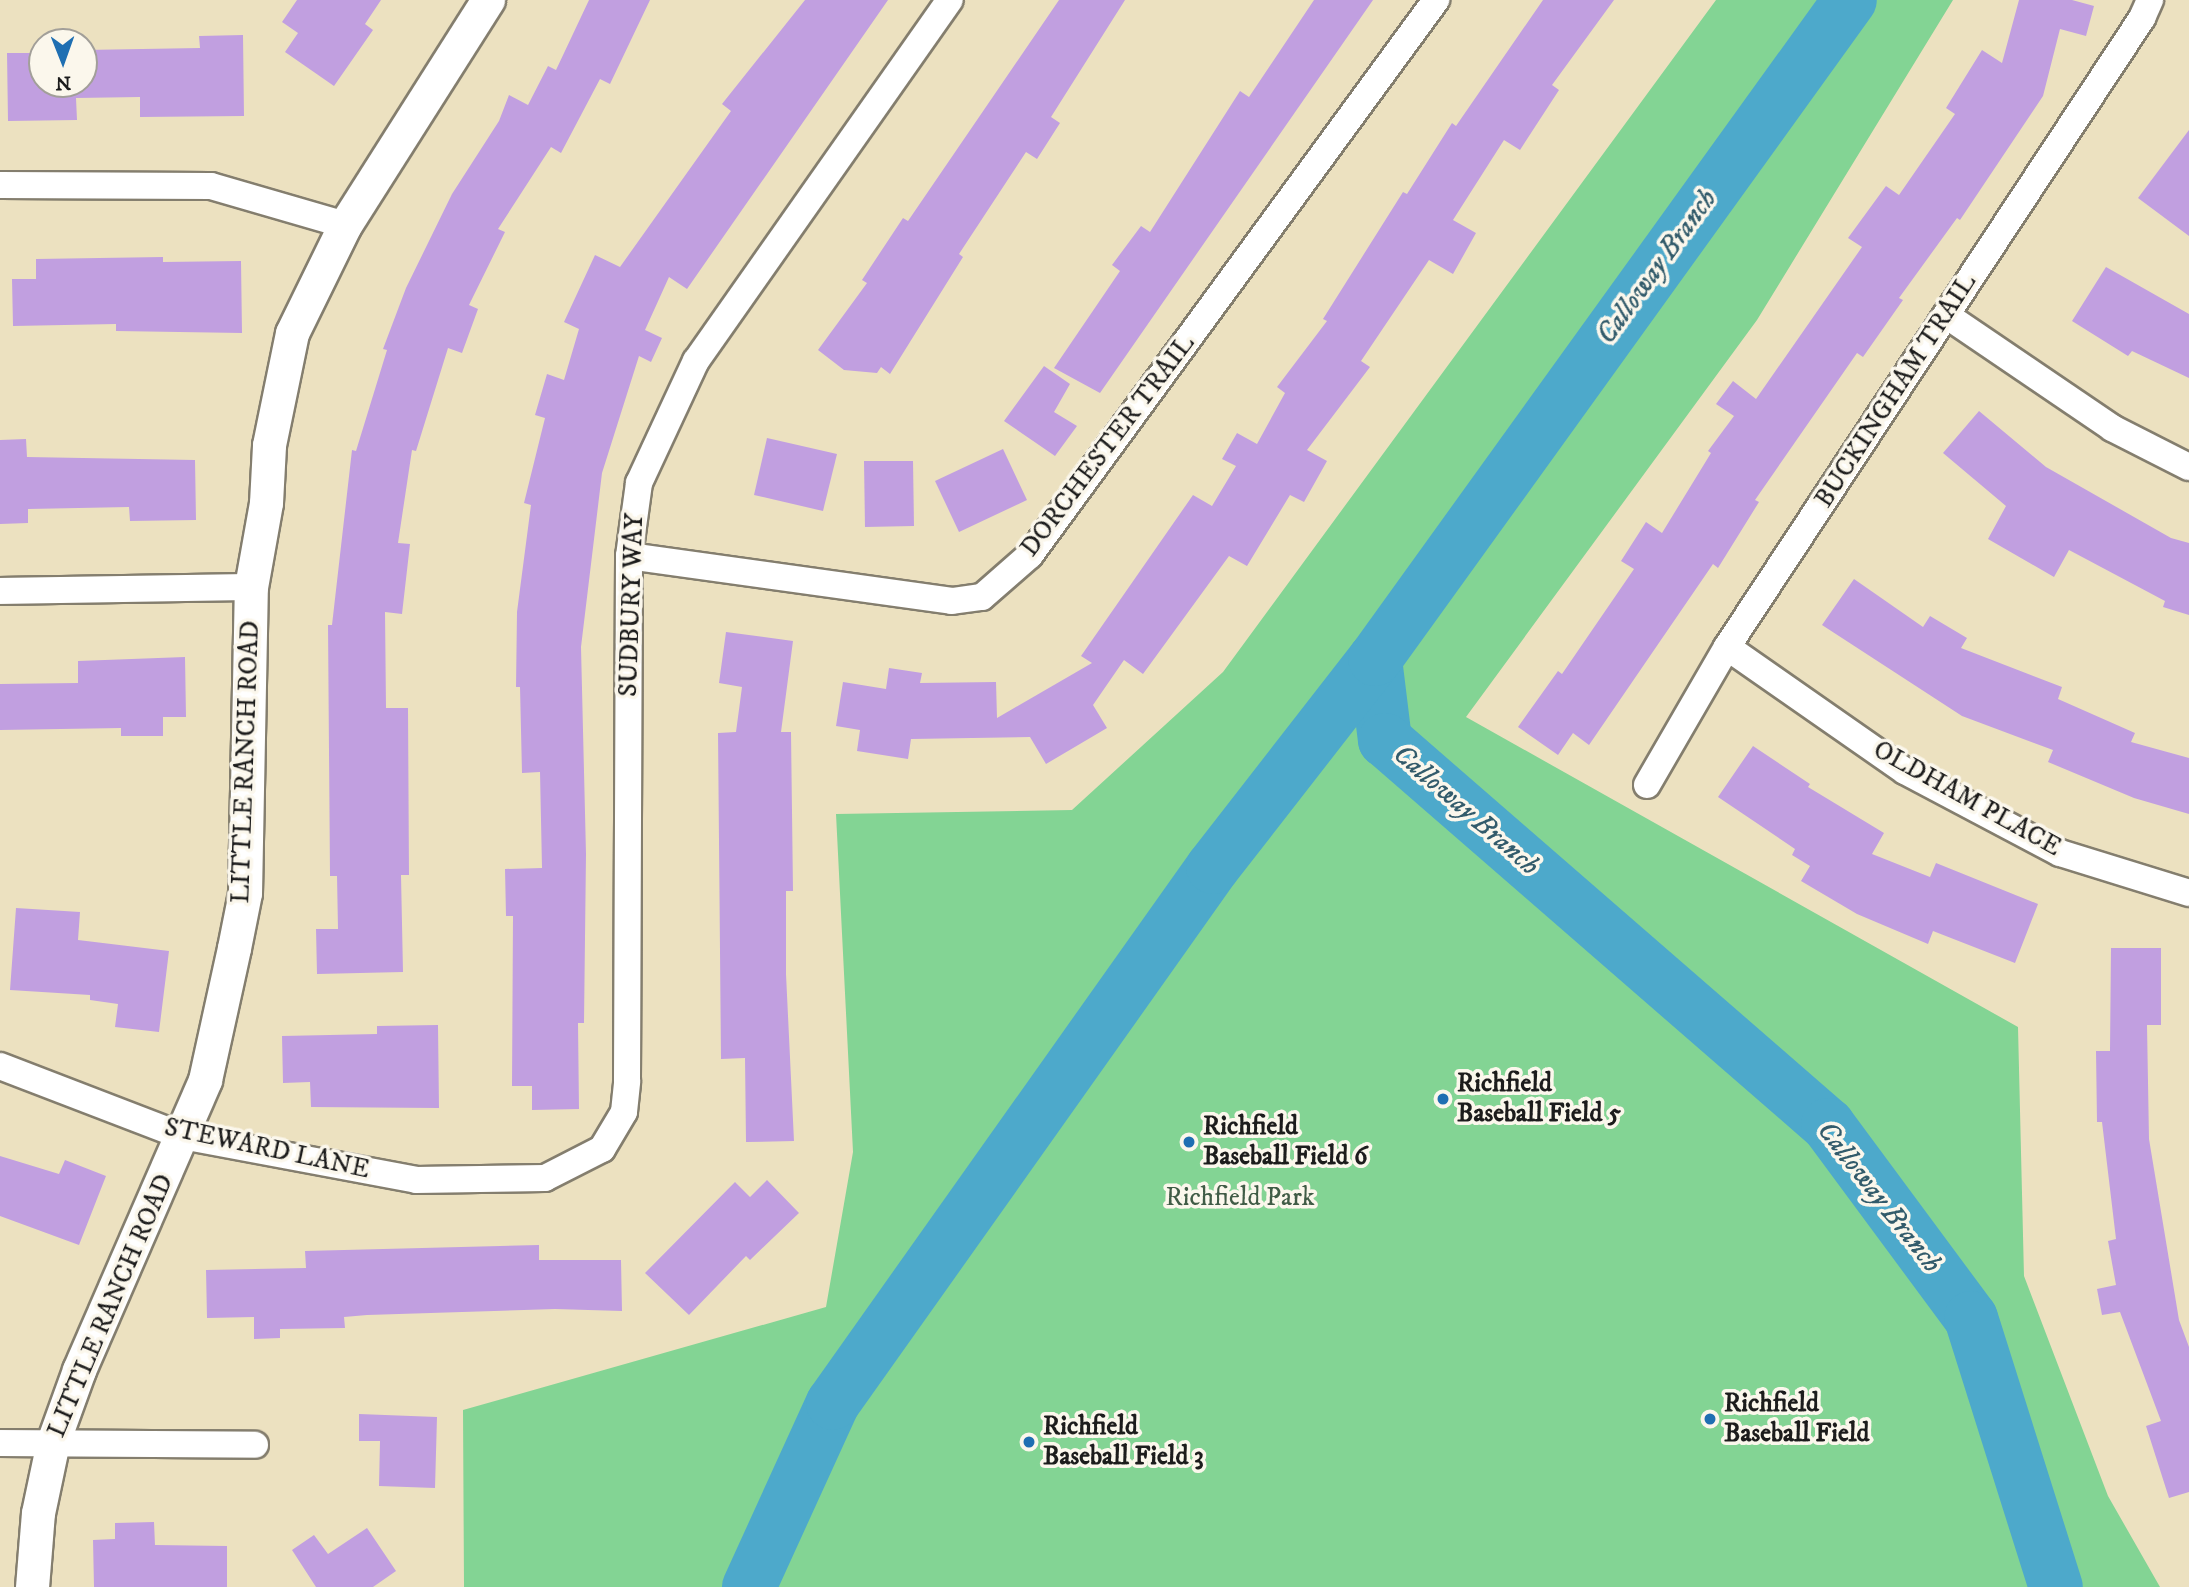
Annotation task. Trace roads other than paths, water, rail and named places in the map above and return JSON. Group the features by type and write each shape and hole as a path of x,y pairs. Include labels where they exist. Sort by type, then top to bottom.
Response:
{"street":[{"name":"LITTLE RANCH ROAD","path":"32,1587 38,1513 53,1442 79,1370 205,1080 245,893 251,587 266,503 269,445 292,333 345,225 488,0"},
{"name":"SUDBURY WAY","path":"545,1178 602,1149 624,1112 629,556 639,483 696,361 950,0"},
{"name":"DORCHESTER TRAIL","path":"629,556 952,601 982,597 1030,555 1436,0"},
{"name":"BUCKINGHAM TRAIL","path":"1647,785 1727,647 2150,0"},
{"path":"0,186 211,186 345,225"},
{"path":"1946,315 2112,428 2189,467"},
{"path":"0,591 251,587"},
{"name":"OLDHAM PLACE","path":"1727,647 1905,771 2060,853 2189,893"},
{"name":"STEWARD LANE","path":"0,1066 182,1136 416,1180 545,1178"},
{"path":"0,1443 255,1444"}],"waterway":[{"path":"749,1587 833,1403 1213,867 1375,659 1850,0"},
{"name":"Calloway Branch","path":"1375,659 1385,740 1828,1125 1971,1318 2056,1587"}],"place":[{"name":"Richfield Baseball Field 5","path":"1443,1099"},
{"name":"Richfield Baseball Field 6","path":"1189,1142"},
{"name":"Richfield Baseball Field","path":"1710,1419"},
{"name":"Richfield Baseball Field 3","path":"1029,1442"}],"park label":[{"name":"Richfield Park","path":"1240,1198"}]}
